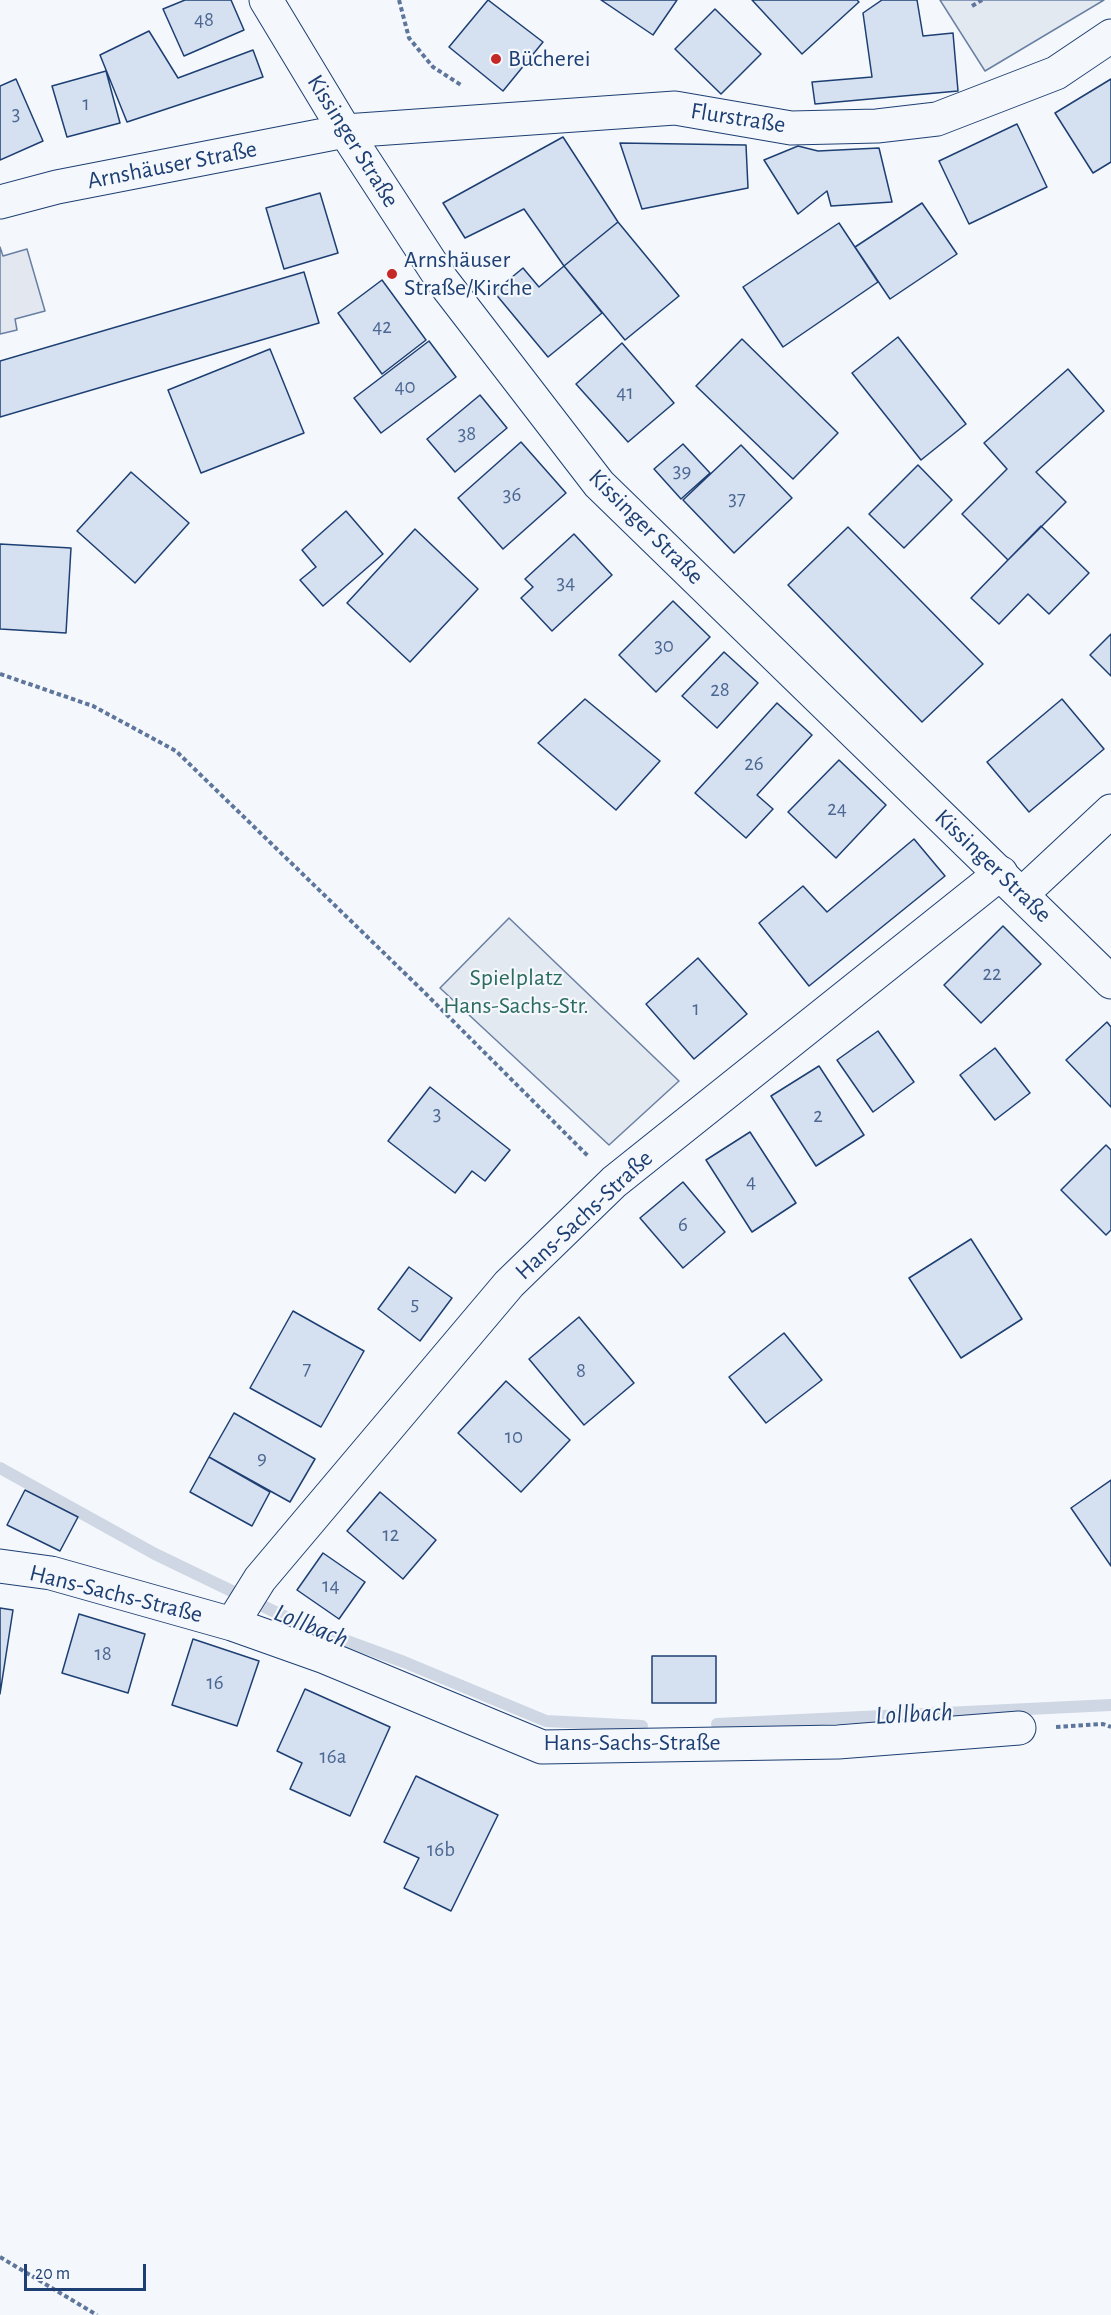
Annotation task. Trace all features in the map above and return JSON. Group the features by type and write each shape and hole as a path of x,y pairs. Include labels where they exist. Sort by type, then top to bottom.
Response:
{"street":[{"name":"Kissinger Straße","path":"266,0 345,131 442,280 599,484 1012,883 1111,982"},
{"name":"Flurstraße","path":"345,131 525,121 675,108 791,128 877,126 937,118 1056,73 1111,36"},
{"name":"Arnshäuser Straße","path":"0,202 57,187 345,131"},
{"name":"Hans-Sachs-Straße","path":"236,1616 260,1579 509,1284 614,1182 1111,810"},
{"name":"Hans-Sachs-Straße","path":"0,1566 51,1573 236,1616 325,1657 543,1747 838,1742 1019,1728"}],"path":[{"path":"399,0 409,38 433,67 470,90"},
{"path":"972,6 982,0"},
{"path":"0,674 93,706 176,751 422,990 614,1182"},
{"path":"1019,1728 1103,1724 1111,1727"},
{"path":"0,2257 97,2315"}],"green space":[{"path":"940,0 1104,0 985,71"},
{"name":"Spielplatz Hans-Sachs-Str.","path":"509,918 679,1081 609,1145 440,988"}],"shaded area":[{"path":"0,247 3,256 27,249 45,311 15,319 17,330 0,334"}],"building":[{"path":"185,0 231,0 244,30 184,56 163,9"},
{"path":"488,0 543,42 503,91 449,47"},
{"path":"601,0 677,0 653,35"},
{"path":"752,0 857,0 859,2 802,54"},
{"path":"882,0 917,0 923,36 953,33 958,91 815,104 812,82 872,77 863,13"},
{"path":"715,9 761,54 721,94 675,49"},
{"path":"149,31 178,78 253,50 263,77 127,122 100,55"},
{"path":"106,71 120,123 67,137 52,86"},
{"path":"16,79 43,141 0,160 0,86"},
{"path":"1111,79 1111,162 1093,173 1055,113"},
{"path":"1017,124 1047,187 969,224 939,161"},
{"path":"563,137 618,222 564,266 524,209 465,238 443,203"},
{"path":"620,143 746,145 748,188 642,209"},
{"path":"798,146 818,151 879,148 892,202 831,206 827,191 798,214 764,160"},
{"path":"320,193 338,253 284,269 266,208"},
{"path":"922,203 957,254 890,299 855,247"},
{"path":"618,222 679,296 625,340 564,266"},
{"path":"839,223 878,282 783,347 743,287"},
{"path":"564,266 602,313 548,357 494,292 523,268 539,287"},
{"path":"304,272 319,323 0,417 0,361"},
{"path":"382,280 426,340 382,374 338,313"},
{"path":"898,337 966,424 921,460 852,373"},
{"path":"742,339 838,433 793,479 696,386"},
{"path":"429,341 456,377 381,433 354,398"},
{"path":"622,343 674,403 628,442 576,384"},
{"path":"270,349 304,433 201,473 168,390"},
{"path":"1068,369 1104,411 1036,472 1066,502 1008,560 962,514 1007,469 984,443"},
{"path":"480,395 507,428 455,472 427,439"},
{"path":"521,442 566,493 503,549 458,498"},
{"path":"683,444 710,473 681,499 654,469"},
{"path":"741,445 792,498 734,553 683,500"},
{"path":"918,465 952,500 904,548 869,514"},
{"path":"131,472 189,523 135,583 77,531"},
{"path":"346,511 383,554 323,606 300,580 316,567 302,550"},
{"path":"1041,526 1089,573 1049,614 1028,594 999,624 971,598"},
{"path":"848,527 983,664 922,722 788,585"},
{"path":"415,529 478,589 410,662 347,603"},
{"path":"574,534 612,575 552,631 521,598 533,587 525,579"},
{"path":"0,544 71,548 66,633 0,629"},
{"path":"673,601 710,637 656,692 619,655"},
{"path":"1111,634 1111,676 1090,655"},
{"path":"724,652 758,683 717,728 682,696"},
{"path":"585,699 660,761 616,810 538,743"},
{"path":"1062,699 1104,749 1029,812 987,762"},
{"path":"777,703 812,735 757,795 773,809 746,838 695,793"},
{"path":"839,760 886,805 836,858 788,812"},
{"path":"914,839 945,876 809,986 759,923 803,886 827,912"},
{"path":"1003,926 1041,964 981,1023 944,985"},
{"path":"698,958 747,1014 694,1059 646,1004"},
{"path":"1107,1022 1111,1027 1111,1107 1066,1060"},
{"path":"878,1031 914,1082 873,1112 837,1060"},
{"path":"995,1048 1030,1093 995,1120 960,1075"},
{"path":"819,1066 864,1135 816,1166 771,1096"},
{"path":"430,1087 510,1150 485,1181 472,1171 455,1193 388,1141"},
{"path":"750,1132 796,1203 752,1232 706,1160"},
{"path":"1106,1145 1111,1150 1111,1230 1106,1235 1061,1190"},
{"path":"683,1182 725,1232 683,1268 640,1218"},
{"path":"971,1239 1022,1319 961,1358 909,1278"},
{"path":"409,1267 452,1298 420,1341 378,1309"},
{"path":"293,1311 364,1351 321,1427 250,1388"},
{"path":"579,1317 634,1383 584,1425 529,1359"},
{"path":"784,1333 822,1380 766,1423 729,1377"},
{"path":"506,1381 570,1440 521,1492 458,1433"},
{"path":"234,1413 315,1459 290,1502 209,1457"},
{"path":"209,1457 270,1492 252,1526 190,1492"},
{"path":"1111,1480 1111,1566 1071,1508"},
{"path":"25,1490 78,1517 60,1551 7,1525"},
{"path":"380,1492 436,1540 403,1579 347,1531"},
{"path":"323,1553 365,1582 339,1619 297,1590"},
{"path":"0,1608 13,1610 0,1694"},
{"path":"79,1614 145,1634 128,1693 62,1673"},
{"path":"193,1639 259,1661 237,1726 172,1705"},
{"path":"652,1656 716,1656 716,1703 652,1703"},
{"path":"305,1689 390,1727 350,1816 290,1789 302,1763 277,1751"},
{"path":"416,1776 498,1815 451,1911 404,1888 419,1858 384,1842"}],"waterway":[{"name":"Lollbach","path":"0,1468 155,1554 298,1623 404,1662 546,1721 642,1726"},
{"name":"Lollbach","path":"717,1724 1111,1705"}],"place":[{"name":"Bücherei","path":"496,59"},
{"name":"Arnshäuser Straße/Kirche","path":"392,274"}]}
